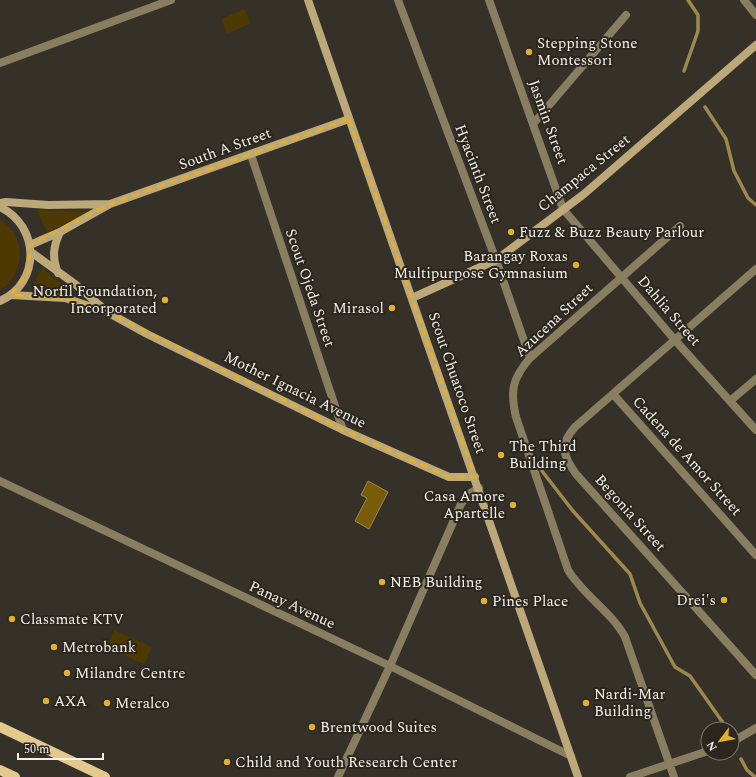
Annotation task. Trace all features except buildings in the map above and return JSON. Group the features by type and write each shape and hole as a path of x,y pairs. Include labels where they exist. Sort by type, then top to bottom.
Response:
{"main road":[{"path":"0,727 105,777"},
{"path":"0,770 15,777"}],"street":[{"path":"0,63 171,0"},
{"name":"Scout Chuatoco Street","path":"308,0 479,488 578,777"},
{"name":"Hyacinth Street","path":"398,0 496,260 530,358"},
{"name":"Jasmin Street","path":"489,0 564,209"},
{"path":"744,0 756,15"},
{"path":"533,124 626,15"},
{"name":"Champaca Street","path":"412,298 496,260 584,194 756,44"},
{"name":"South A Street","path":"30,248 110,204 349,119"},
{"name":"Scout Ojeda Street","path":"251,155 343,430"},
{"name":"South A Street","path":"0,203 110,204"},
{"path":"0,207 9,212 20,223 30,248 29,267 24,281 11,295 0,301"},
{"name":"Dahlia Street","path":"564,209 674,339 756,430"},
{"name":"Azucena Street","path":"674,777 620,627 574,580 568,570 514,406 512,392 514,382 521,368 530,358 680,226"},
{"path":"58,273 53,258 60,232"},
{"name":"Mother Ignacia Avenue","path":"30,248 58,273 75,284 107,312"},
{"name":"Begonia Street","path":"756,269 674,339 570,433 565,442 564,456 569,465 756,675"},
{"name":"Mother Ignacia Avenue","path":"11,295 65,298 107,312 154,337 343,430 449,477 475,477"},
{"path":"730,401 756,378"},
{"name":"Cadena de Amor Street","path":"613,394 756,555"},
{"name":"Panay Avenue","path":"0,481 390,666 571,756"},
{"path":"338,777 390,666 461,504 469,494 479,488"},
{"path":"740,737 756,728"},
{"path":"630,777 700,753"}],"highlighted area":[{"path":"349,119 475,477 449,477 343,430 107,312 65,298 11,295 28,272 30,245 110,204"}],"shaded area":[{"path":"244,9 251,23 227,34 221,19"},
{"path":"37,210 94,212 47,232"},
{"path":"0,220 9,227 15,235 19,245 20,255 19,265 15,274 9,283 0,290"},
{"path":"42,268 72,293 51,288 33,286"},
{"path":"368,481 388,492 369,529 355,521 367,498 361,495"},
{"path":"114,630 152,647 144,664 107,647"}],"waterway":[{"path":"684,71 698,31 698,15 688,0"},
{"path":"705,107 726,139 734,171 748,198 756,205"},
{"path":"542,471 573,511 630,574 640,603 675,667 690,676 722,721"},
{"path":"741,759 747,770 755,777"}],"place":[{"name":"Stepping Stone Montessori","path":"529,52"},
{"name":"Fuzz & Buzz Beauty Parlour","path":"511,232"},
{"name":"Barangay Roxas Multipurpose Gymnasium","path":"576,265"},
{"name":"Norfil Foundation, Incorporated","path":"165,300"},
{"name":"Mirasol","path":"392,308"},
{"name":"The Third Building","path":"501,455"},
{"name":"Casa Amore Apartelle","path":"513,505"},
{"name":"NEB Building","path":"382,582"},
{"name":"Drei's","path":"724,600"},
{"name":"Pines Place","path":"484,601"},
{"name":"Classmate KTV","path":"12,619"},
{"name":"Metrobank","path":"54,647"},
{"name":"Milandre Centre","path":"67,673"},
{"name":"AXA","path":"46,701"},
{"name":"Meralco","path":"107,703"},
{"name":"Nardi-Mar Building","path":"586,703"},
{"name":"Brentwood Suites","path":"312,727"},
{"name":"Child and Youth Research Center","path":"227,762"}]}
